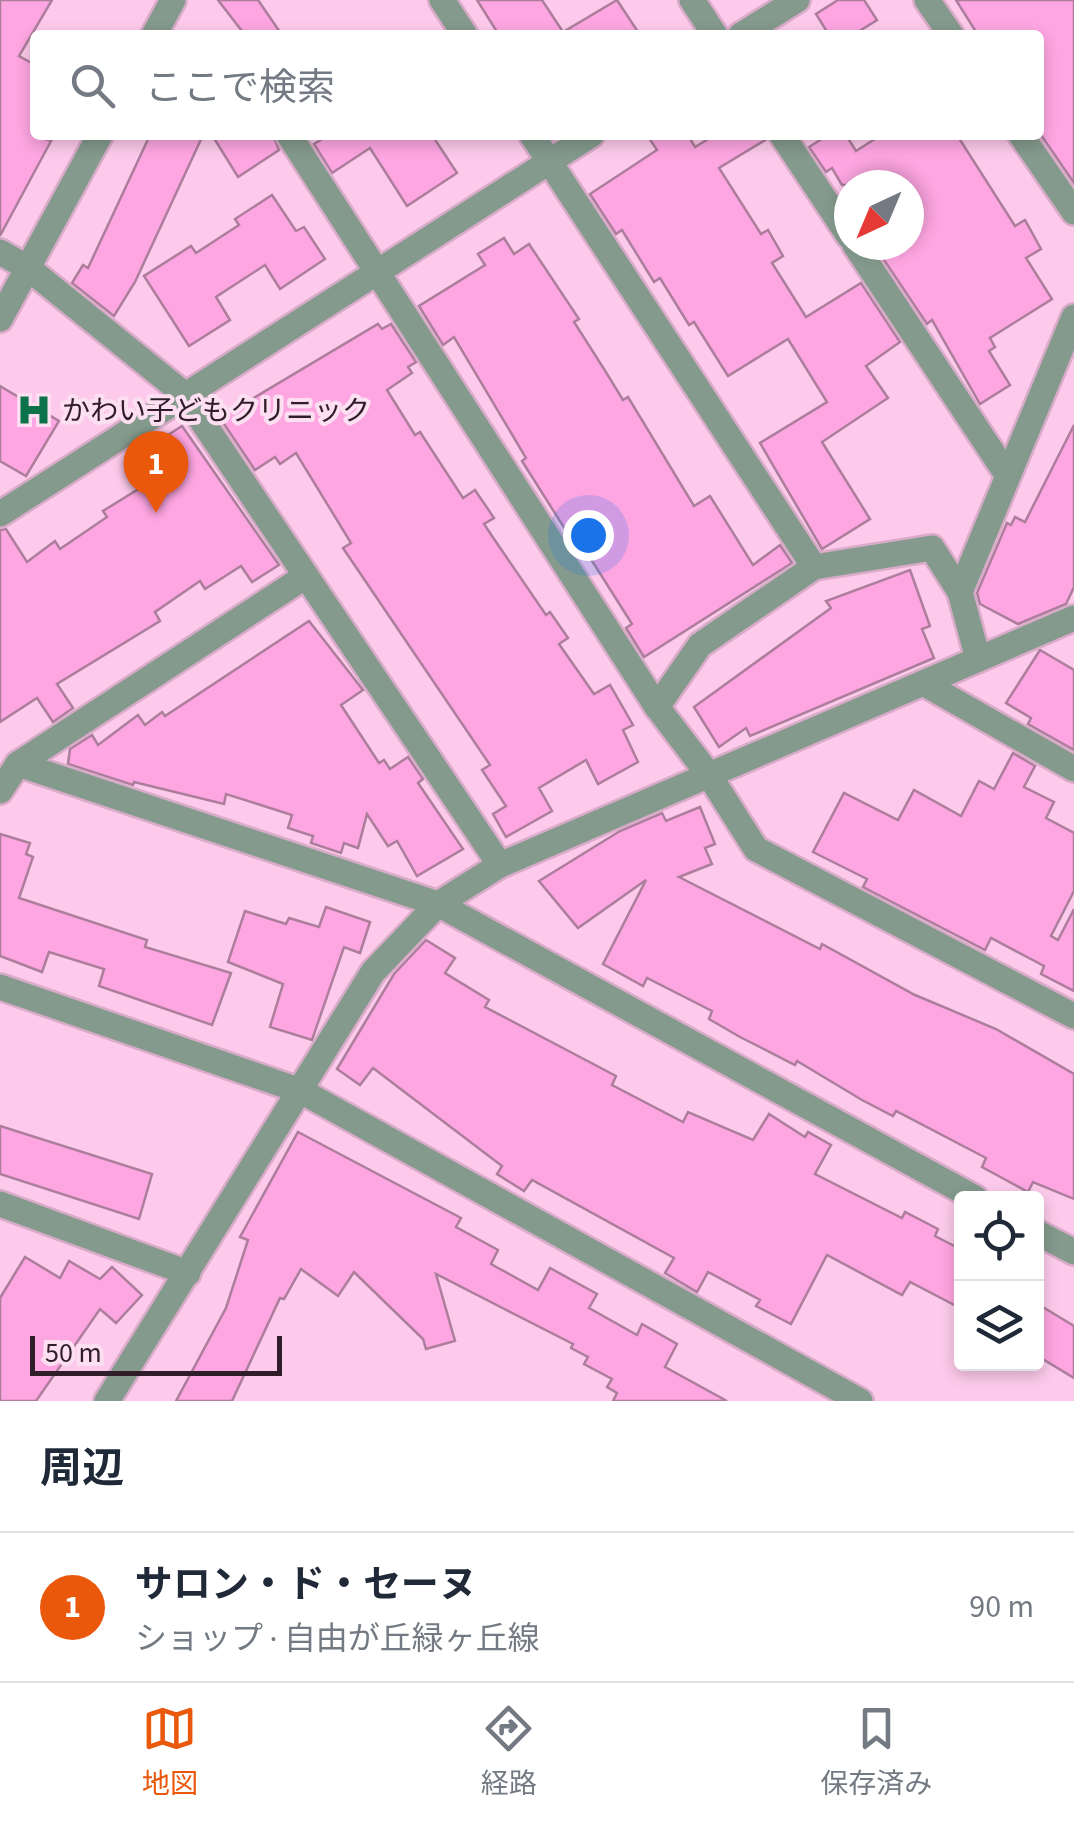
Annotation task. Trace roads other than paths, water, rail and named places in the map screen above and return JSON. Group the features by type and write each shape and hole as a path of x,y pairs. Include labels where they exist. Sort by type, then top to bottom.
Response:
{"street":[{"path":"157,30 173,0"},
{"path":"442,0 462,30"},
{"path":"692,0 712,30"},
{"path":"749,30 797,0"},
{"path":"927,0 948,30"},
{"path":"0,320 97,140"},
{"path":"292,140 656,707 709,775 756,849 1074,1016"},
{"path":"535,140 814,567"},
{"path":"0,514 376,269 583,140"},
{"path":"785,140 834,213"},
{"path":"1024,140 1074,212"},
{"path":"0,252 28,268 184,394 500,865"},
{"path":"865,260 1006,473"},
{"path":"960,592 1006,473 1074,317"},
{"path":"656,707 700,645 814,567 932,548 960,592 978,659"},
{"path":"0,791 18,764 306,576"},
{"path":"108,1401 372,972 438,904 500,865 1074,618"},
{"path":"923,683 1074,769"},
{"path":"18,764 438,904 963,1191"},
{"path":"0,987 300,1091 860,1401"},
{"path":"0,1204 188,1273"},
{"path":"1044,1236 1074,1252"}],"place":[{"name":"かわい子どもクリニック","path":"34,410"},
{"name":"サロン・ド・セーヌ","path":"156,513"}]}
